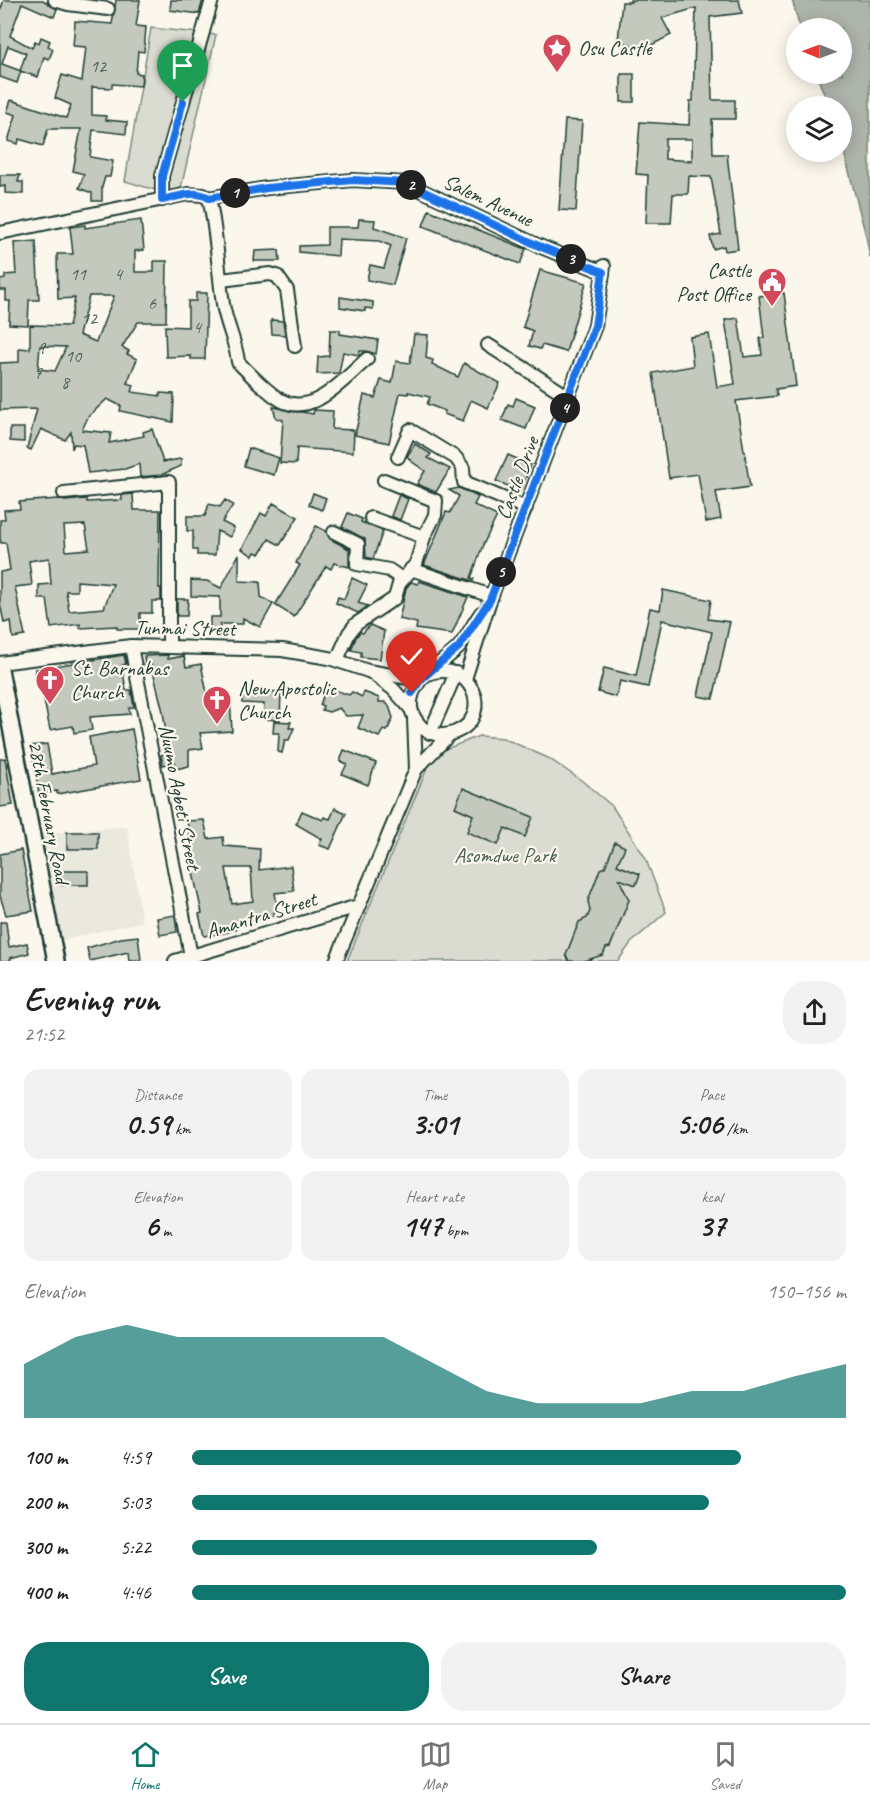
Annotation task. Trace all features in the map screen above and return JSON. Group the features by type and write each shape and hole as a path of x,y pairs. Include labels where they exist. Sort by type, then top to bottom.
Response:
{"main road":[{"name":"28th February Road","path":"0,670 56,961"}],"street":[{"path":"55,0 108,9"},
{"path":"162,200 162,176 212,0"},
{"name":"Salem Avenue","path":"0,233 195,193 209,198 267,188 353,180 406,183 539,246 603,269"},
{"path":"209,198 223,305 238,362 277,398 297,405 318,401 367,359"},
{"name":"Castle Drive","path":"430,733 460,676 569,397 595,326 603,269"},
{"path":"221,280 270,274 278,276 287,290 295,346"},
{"path":"488,345 569,397"},
{"path":"398,457 411,430 456,458 463,468 464,482 526,508"},
{"path":"337,660 349,633 356,624 392,602 402,579 416,564 424,537 435,515 436,501 384,480"},
{"path":"64,493 169,482 169,646"},
{"path":"371,518 424,537"},
{"path":"334,532 358,544 357,564 389,570 402,579"},
{"path":"411,569 491,598"},
{"name":"Castle Drive","path":"422,678 459,647 491,598"},
{"name":"Tunmai Street","path":"0,663 131,646 169,646 282,650 337,660 368,671 422,678 435,671 460,676"},
{"name":"Nuumo Agbeti Street","path":"131,646 191,956"},
{"name":"Tunmai Street","path":"368,671 393,689 430,733"},
{"path":"336,961 416,769 449,735 460,730 473,714 474,694 460,676"},
{"path":"416,769 412,693 422,678"},
{"path":"430,733 449,735"},
{"name":"Amantra Street","path":"175,961 358,906"}],"shaded area":[{"path":"792,0 870,0 870,257 846,162 852,162 852,96 825,96 820,84 852,84 852,18 797,18"},
{"path":"127,826 142,922 57,941 37,834"}],"green space":[{"path":"151,28 216,35 179,197 125,181"},
{"name":"Asomdwe Park","path":"479,736 503,738 548,758 581,780 612,806 645,857 666,912 631,943 618,961 347,961 433,754"}],"building":[{"path":"4,0 43,0 57,9 54,17 22,3 10,36 32,48 35,41 39,43 41,37 50,41 48,46 53,49 49,59 44,57 38,77 21,71 17,83 0,77 0,11","holes":["8,46 26,53 20,71 2,64"]},
{"path":"116,0 140,0 136,26 146,27 144,52 138,51 136,73 142,74 141,86 112,84 112,88 92,87 92,115 106,116 106,120 127,122 126,134 93,130 90,157 113,161 110,177 105,177 102,187 102,201 92,201 92,193 79,188 84,174 73,171 81,129 48,129 43,146 19,139 18,144 8,141 16,115 7,112 11,100 66,118 71,105 55,98 62,75 82,81 86,47 73,46 75,21 112,24"},
{"path":"171,0 203,0 199,14 170,10"},
{"path":"630,0 739,0 742,13 710,17 712,100 735,100 735,119 712,119 713,154 727,154 738,249 725,251 724,246 713,249 710,236 721,234 711,177 689,176 688,194 673,194 671,223 646,223 648,175 636,174 640,122 689,125 690,101 693,101 696,8 662,18 671,35 644,49 618,41 622,2 631,2","holes":["665,139 692,139 692,161 665,159"]},
{"path":"621,74 634,74 634,102 621,102"},
{"path":"565,120 582,121 576,211 559,210"},
{"path":"0,175 20,175 18,182 23,182 23,194 5,193 5,186 0,187"},
{"path":"429,210 526,249 520,264 423,226"},
{"path":"359,219 375,220 374,227 406,238 393,285 367,280 370,265 384,268 391,246 379,241 339,239 338,256 299,252 299,246 327,245 327,227 358,227"},
{"path":"141,220 144,250 135,251 135,272 154,272 154,261 167,261 166,322 138,322 122,347 129,351 127,354 137,359 127,383 134,385 132,392 160,396 160,393 174,394 173,422 120,411 121,406 107,399 88,417 82,430 111,433 109,443 144,436 143,432 152,429 163,462 181,459 181,466 161,475 140,477 139,464 125,469 88,473 83,445 74,444 72,449 71,432 65,440 41,429 31,450 27,448 37,409 0,410 0,363 19,362 19,348 30,349 30,325 69,326 75,298 58,299 57,254 73,254 70,227 85,225 85,228","holes":["89,296 114,296 96,342 79,335","40,346 66,347 55,371 38,369"]},
{"path":"36,241 39,300 29,300 28,325 9,324 10,301 6,301 6,290 0,290 0,280 5,279 5,275 16,274 14,243"},
{"path":"279,250 280,261 254,261 255,251"},
{"path":"540,270 586,283 566,352 542,345 540,349 529,346 533,331 523,327"},
{"path":"196,293 207,293 205,359 191,359 191,356 166,357 165,326 188,327 188,301 196,301"},
{"path":"784,293 796,386 776,389 777,396 736,401 750,487 716,492 721,519 706,522 698,474 669,478 653,373 693,366 690,337 709,334 717,387 735,384 725,320 738,318 744,357 762,355 760,338 764,338 759,296"},
{"path":"340,297 373,302 373,309 365,308 365,311 340,307"},
{"path":"271,320 283,321 285,335 272,334"},
{"path":"330,330 340,330 340,334 378,340 376,354 366,351 360,351 359,355 343,352 339,373 317,374 318,357 329,356"},
{"path":"414,334 428,335 426,358 433,360 432,364 458,377 464,363 500,383 488,408 471,400 463,421 427,404 430,397 408,392 408,394 400,393 389,443 355,435 364,395 375,398 381,380 392,383 396,361 410,363"},
{"path":"516,398 535,406 526,429 502,420 508,404 513,406"},
{"path":"273,407 313,414 314,410 333,411 332,429 354,430 353,452 297,448 296,464 280,463 283,420 276,418"},
{"path":"10,428 24,428 24,442 10,441"},
{"path":"415,444 431,454 428,458 450,469 436,492 417,484 425,471 407,456"},
{"path":"249,448 279,458 274,475 244,466"},
{"path":"508,455 531,465 520,491 496,481"},
{"path":"459,488 478,497 474,505 497,516 483,545 471,578 474,579 473,581 424,565 446,512 450,513 459,496 449,490"},
{"path":"313,493 326,498 322,510 309,505"},
{"path":"133,494 134,510 160,510 159,588 161,588 161,601 152,601 152,613 140,613 140,629 117,629 117,626 80,628 80,624 51,628 47,599 39,599 39,585 51,584 49,558 29,561 32,585 15,587 25,636 13,638 11,621 4,623 0,603 0,572 10,570 6,543 1,543 0,538 0,520 5,519 4,510 20,509 19,502 58,499 65,501 87,499 87,502 122,500 122,495","holes":["85,525 89,549 66,551 64,526","77,581 113,584 104,608 69,611 66,591 77,591"]},
{"path":"399,495 408,499 400,520 391,516"},
{"path":"225,500 233,505 222,522 234,528 230,537 217,531 215,555 197,555 197,550 193,550 193,531 187,531 187,516 205,516 209,504 220,507"},
{"path":"273,503 298,517 280,545 269,539 260,554 255,552 253,556 242,549 261,513 266,516"},
{"path":"348,513 362,519 361,522 383,531 373,559 366,557 365,539 342,527"},
{"path":"316,526 326,531 330,539 349,549 349,567 334,563 331,569 326,566 294,617 275,605 300,565 296,563"},
{"path":"239,554 239,581 260,582 261,597 273,604 260,627 243,618 243,624 220,624 220,633 210,633 210,617 220,617 220,597 191,596 191,580 207,581 221,588"},
{"path":"352,578 367,585 358,603 368,606 358,613 336,603 338,597 344,599"},
{"path":"419,581 468,597 452,634 416,629 417,623 399,619 406,588 411,582 418,584"},
{"path":"663,590 711,600 708,619 730,622 713,699 698,696 712,632 662,620 648,687 620,681 616,697 598,692 604,668 636,676 650,608 660,610"},
{"path":"177,599 188,599 187,616 177,616"},
{"path":"370,625 384,631 380,659 361,657 361,652 351,650 356,637"},
{"path":"124,655 126,664 122,665 126,690 131,690 134,707 129,708 130,714 90,717 92,730 74,733 73,726 50,730 40,680 37,680 35,669"},
{"path":"168,655 168,659 184,656 186,667 201,664 208,698 230,697 232,731 200,733 203,748 189,750 189,766 176,769 175,762 163,765 161,755 169,753 163,712 151,664 145,665 144,656"},
{"path":"326,687 349,695 352,692 362,697 364,692 379,698 379,702 385,702 393,718 387,731 383,730 379,737 358,728 363,715 346,716 339,708 329,712 322,710 323,706 320,705"},
{"path":"243,690 281,692 280,720 263,719 264,704 242,703"},
{"path":"274,721 291,722 289,728 294,728 289,740 285,740 282,753 278,752 279,733 273,733"},
{"path":"132,729 141,779 57,794 57,791 39,794 31,746 47,744 52,774 94,766 89,737"},
{"path":"344,750 376,763 368,785 342,774 347,764 340,761"},
{"path":"5,758 13,805 0,807 0,759"},
{"path":"463,788 533,817 525,837 505,828 498,845 467,832 473,815 455,807"},
{"path":"335,808 346,813 330,849 319,845 322,839 296,824 302,811 323,820 324,817 330,819"},
{"path":"204,820 208,839 223,837 224,846 260,849 259,870 291,866 294,891 275,893 278,911 274,912 274,916 251,920 252,924 236,926 236,929 225,933 204,936 199,914 202,913 191,864 194,863 187,821","holes":["226,868 251,868 253,901 232,904"]},
{"path":"67,832 98,832 98,849 67,849"},
{"path":"615,842 625,847 617,865 640,874 636,885 619,879 629,900 610,947 606,948 603,955 584,961 569,961 566,955 579,922 587,918 590,911 588,901 600,869 605,867"},
{"path":"21,850 33,911 6,915 0,896 0,854"},
{"path":"61,871 88,871 88,885 61,885"},
{"path":"175,915 177,932 160,935 157,918"},
{"path":"0,922 6,922 9,947 27,943 29,953 10,958 11,961 0,961"},
{"path":"138,936 141,960 129,961 128,952 90,961 87,948 121,938"}],"place":[{"name":"Osu Castle","path":"557,74"},
{"name":"Castle Post Office","path":"772,308"},
{"name":"St. Barnabas Church","path":"50,706"},
{"name":"New Apostolic Church","path":"217,726"}],"route":[{"path":"183,102 162,176 162,200 195,193 209,198 267,188 353,180 406,183 539,246 603,272 595,326 490,600 459,647 420,680 412,693"}]}
